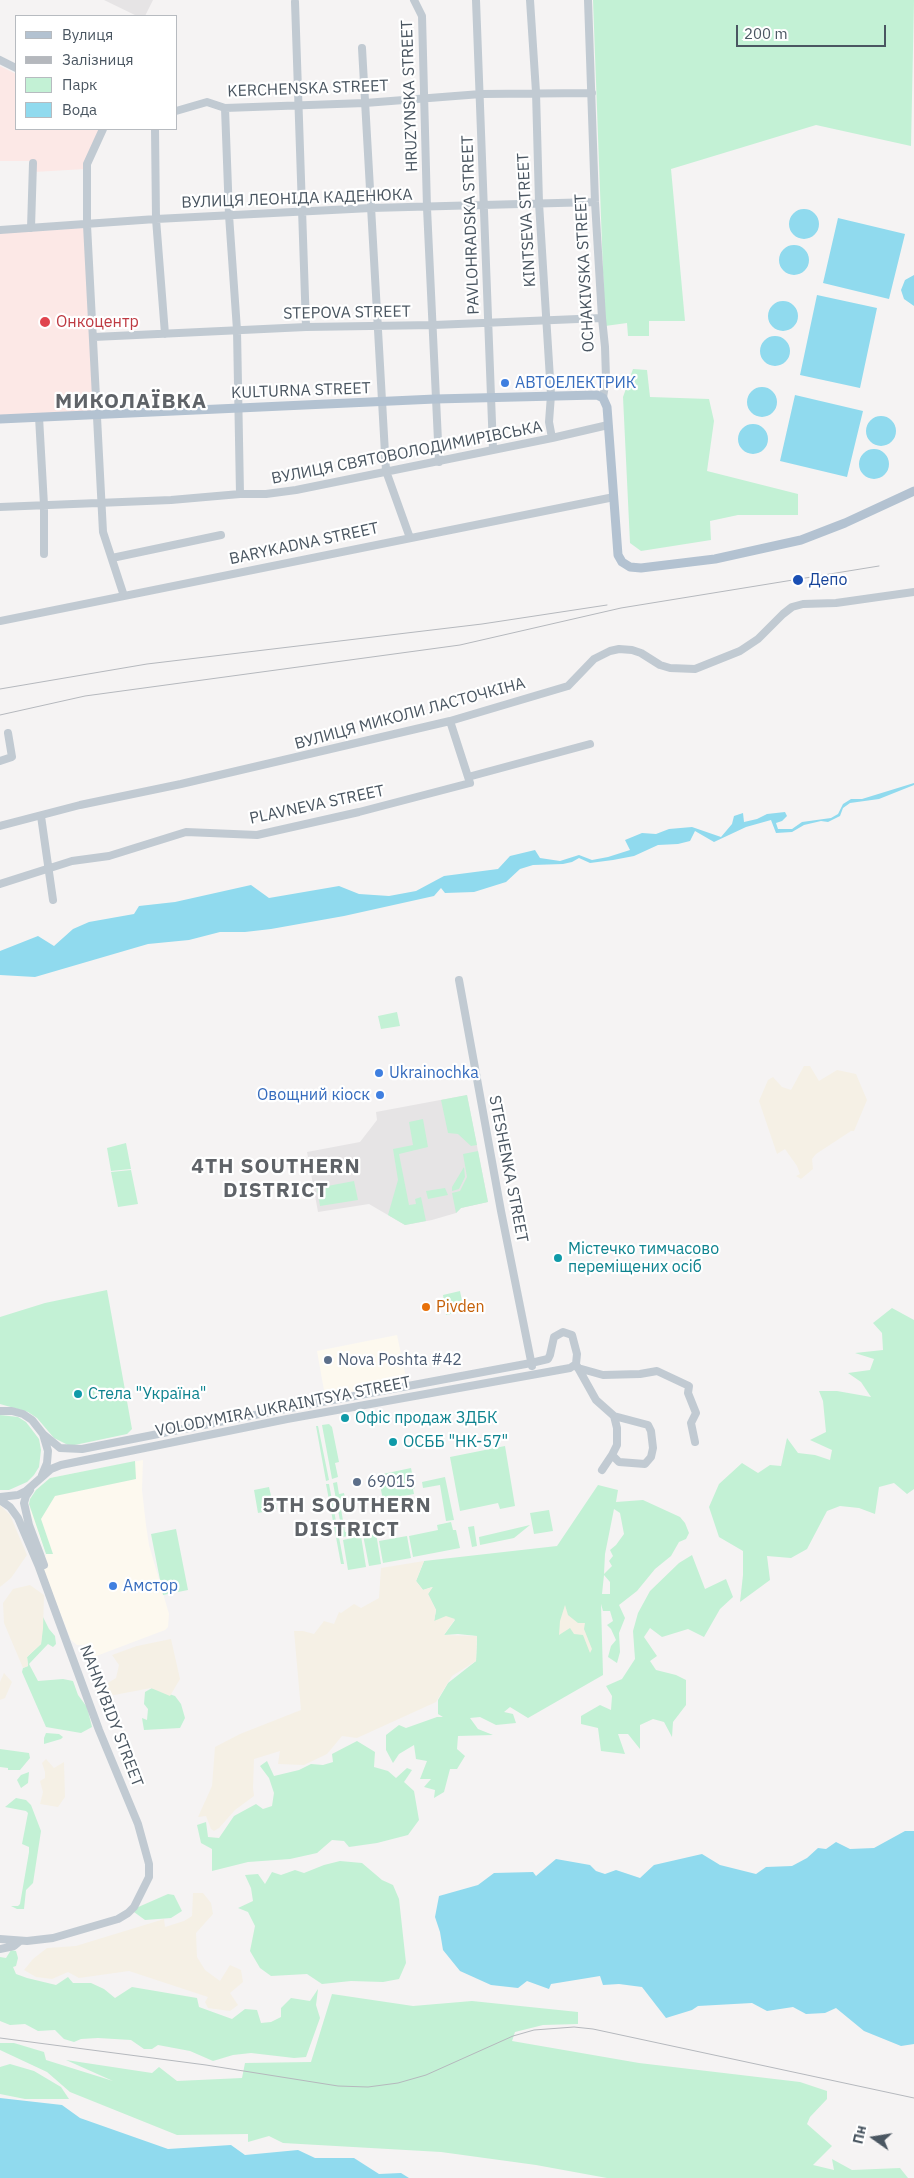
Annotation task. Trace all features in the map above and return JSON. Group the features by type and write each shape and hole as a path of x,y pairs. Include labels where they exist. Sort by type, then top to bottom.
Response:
{"main road":[{"name":"KULTURNA STREET","path":"0,419 492,397 590,394 603,398"},
{"name":"OCHAKIVSKA STREET","path":"603,398 607,407 618,555 622,562 630,567 641,568 715,559 801,540 845,523 914,491"}],"street":[{"name":"HRUZYNSKA STREET","path":"414,0 422,16 426,98 427,208 439,462"},
{"name":"PAVLOHRADSKA STREET","path":"476,0 493,450"},
{"name":"KINTSEVA STREET","path":"530,0 536,92 539,203 551,395 549,422 552,438"},
{"name":"OCHAKIVSKA STREET","path":"588,0 595,202 606,370 603,398"},
{"path":"295,2 306,327"},
{"path":"362,48 386,471 410,538"},
{"path":"0,60 15,68"},
{"name":"KERCHENSKA STREET","path":"178,110 207,102 225,108 365,103 481,94 536,92 592,93"},
{"path":"225,108 229,215 237,330 240,494"},
{"path":"103,130 87,164 87,225 103,532 124,596"},
{"path":"155,130 156,219 165,334"},
{"path":"31,228 33,163"},
{"name":"ВУЛИЦЯ ЛЕОНІДА КАДЕНЮКА","path":"0,230 156,219 372,208 595,202"},
{"name":"STEPOVA STREET","path":"94,337 306,327 434,325 602,318"},
{"path":"39,417 44,505 44,554"},
{"name":"ВУЛИЦЯ СВЯТОВОЛОДИМИРІВСЬКА","path":"0,507 171,500 240,494 266,494 296,490 439,462 608,425"},
{"name":"BARYKADNA STREET","path":"0,621 614,497"},
{"path":"112,558 221,535"},
{"name":"ВУЛИЦЯ МИКОЛИ ЛАСТОЧКІНА","path":"0,826 450,721 568,686 594,659 610,650 632,650 641,653 660,665 670,668 695,669 740,651 758,638 792,607 803,604 836,603 914,592"},
{"path":"450,721 468,777 590,744"},
{"path":"0,761 12,757 8,733"},
{"name":"PLAVNEVA STREET","path":"47,869 72,861 104,857 190,831 256,835 266,833 470,783 468,777"},
{"path":"40,816 53,900"},
{"path":"0,884 47,869"},
{"name":"STESHENKA STREET","path":"459,980 500,1204 534,1375"},
{"name":"VOLODYMIRA UKRAINTSYA STREET","path":"0,1410 23,1414 32,1420 43,1434 60,1448 82,1449 548,1359 554,1337 563,1332 569,1333 574,1339 578,1359 577,1366 570,1368 132,1450 51,1469 37,1482 18,1495 0,1499"},
{"path":"577,1366 596,1400 614,1416 648,1425 651,1431 653,1448 651,1457 645,1464 620,1462 612,1455"},
{"path":"577,1366 596,1374 640,1374 656,1371 689,1386 688,1393 696,1413 691,1423 695,1442"},
{"path":"495,1370 496,1382"},
{"path":"602,1470 617,1445 618,1428 614,1416"},
{"path":"37,1482 47,1463 48,1452 43,1434"},
{"name":"NAHNYBIDY STREET","path":"20,1941 70,1935 118,1919 134,1907 149,1877 149,1864 138,1824 99,1730 29,1525 24,1503 26,1496 37,1482"},
{"name":"NAHNYBIDY STREET","path":"0,1499 10,1507 18,1518 42,1566"},
{"path":"0,1939 20,1941"},
{"path":"0,1949 14,1946 20,1941"}],"shaded area":[{"path":"104,0 153,0 146,15 135,15"},
{"path":"0,66 15,74 15,130 102,130 85,169 34,172 34,161 0,161"},
{"name":"Онкоцентр","path":"84,228 94,411 0,416 0,233"},
{"path":"467,1095 488,1202 461,1208 456,1213 432,1220 405,1225 369,1204 318,1212 307,1152 360,1142 377,1120 376,1112"},
{"path":"397,1335 407,1382 325,1396 317,1351"},
{"path":"143,1460 142,1490 146,1525 149,1545 169,1614 168,1627 165,1630 91,1658 86,1645 77,1645 71,1640 43,1569 46,1554 31,1514 30,1499 50,1478"}],"green space":[{"path":"593,0 914,0 911,146 816,125 671,169 685,321 649,321 649,336 628,336 627,323 605,326"},
{"path":"633,369 647,370 650,397 709,399 714,421 707,471 798,494 798,515 738,515 710,521 711,540 641,551 630,543 623,397"},
{"path":"397,1012 400,1026 381,1029 378,1016"},
{"path":"467,1095 477,1145 471,1146 458,1134 448,1133 441,1100"},
{"path":"423,1119 428,1147 399,1154 409,1205 416,1204 415,1199 421,1197 426,1221 405,1225 388,1215 398,1180 393,1149 413,1145 409,1122"},
{"path":"126,1143 131,1169 111,1171 107,1148"},
{"path":"478,1151 488,1202 461,1208 456,1213 452,1193 460,1191 467,1177 463,1154"},
{"path":"464,1167 465,1177 459,1189 452,1191 452,1187"},
{"path":"131,1170 138,1204 118,1207 111,1172"},
{"path":"354,1181 358,1200 320,1206 317,1188"},
{"path":"445,1188 448,1195 428,1199 426,1191"},
{"path":"107,1290 132,1429 127,1434 70,1446 54,1438 37,1418 28,1412 0,1404 0,1317 45,1303"},
{"path":"460,1291 464,1311 446,1315 443,1295"},
{"path":"892,1308 914,1320 914,1489 907,1494 894,1483 879,1487 875,1514 859,1508 840,1506 827,1511 807,1549 791,1558 767,1556 770,1580 740,1602 743,1551 719,1537 709,1507 719,1484 742,1463 758,1473 770,1465 781,1466 787,1438 798,1453 815,1455 830,1460 832,1450 810,1440 826,1432 823,1401 819,1391 837,1391 871,1397 861,1382 848,1373 870,1370 874,1359 855,1353 883,1350 882,1333 873,1323"},
{"path":"0,1415 18,1417 26,1422 39,1439 41,1450 39,1467 34,1475 27,1482 9,1490 0,1490"},
{"path":"329,1424 332,1427 339,1462 335,1463 338,1477 332,1479 322,1425"},
{"path":"316,1426 318,1426 329,1480 326,1481"},
{"path":"505,1446 515,1506 500,1509 498,1503 460,1511 450,1457"},
{"path":"135,1461 136,1479 55,1496 41,1519 53,1554 46,1554 29,1504 36,1490 50,1478"},
{"path":"411,1468 415,1488 413,1489 414,1494 383,1500 378,1475"},
{"path":"445,1477 454,1520 446,1521 440,1485 423,1488 422,1482"},
{"path":"337,1482 339,1494 344,1493 347,1508 341,1509 345,1532 352,1531 353,1535 343,1537 333,1483"},
{"path":"326,1484 329,1484 344,1564 341,1564"},
{"path":"598,1485 618,1490 616,1502 643,1500 680,1517 689,1533 686,1539 679,1542 671,1556 655,1569 637,1591 619,1605 625,1618 619,1633 620,1652 617,1663 608,1657 611,1646 616,1640 607,1625 613,1621 610,1611 603,1611 601,1604 603,1675 528,1718 510,1707 504,1712 513,1714 516,1723 496,1725 480,1717 470,1718 478,1729 493,1735 458,1736 457,1749 465,1756 457,1769 450,1769 444,1792 434,1798 435,1790 424,1787 431,1779 420,1779 427,1761 416,1759 414,1745 399,1754 393,1763 386,1750 386,1735 399,1725 406,1728 437,1717 443,1717 438,1714 438,1700 448,1683 476,1661 477,1636 444,1635 455,1620 434,1622 436,1610 428,1594 432,1587 423,1590 416,1581 424,1561 557,1546","holes":["614,1509 620,1513 624,1534 610,1550 613,1556 609,1561 612,1566 604,1574 605,1554","604,1575 610,1582 610,1594 602,1594"]},
{"path":"269,1487 272,1500 275,1500 277,1509 258,1513 254,1490"},
{"path":"549,1510 553,1531 534,1534 530,1513"},
{"path":"451,1522 453,1530 456,1530 460,1548 413,1557 409,1536 438,1530 437,1525"},
{"path":"530,1525 514,1538 480,1545 479,1537"},
{"path":"474,1526 477,1546 472,1547 468,1527"},
{"path":"176,1529 188,1590 163,1595 151,1534"},
{"path":"376,1533 381,1564 369,1566 363,1535"},
{"path":"361,1536 366,1567 348,1570 343,1540"},
{"path":"407,1536 411,1558 383,1563 379,1541"},
{"path":"692,1555 705,1589 726,1579 733,1597 720,1609 704,1637 688,1629 662,1637 650,1628 644,1637 657,1656 650,1661 656,1670 676,1675 686,1680 686,1705 673,1722 672,1737 664,1722 653,1719 640,1725 640,1749 628,1734 618,1734 625,1754 601,1751 598,1728 581,1724 581,1716 600,1705 611,1710 612,1696 606,1686 622,1679 635,1659 633,1631 638,1613 650,1591 679,1563"},
{"path":"43,1617 55,1636 56,1644 53,1647 48,1644 29,1664 38,1681 63,1679 73,1681 78,1695 87,1707 92,1727 81,1733 46,1727 22,1672 23,1668 28,1666 27,1657 41,1644"},
{"path":"152,1688 175,1696 181,1704 185,1718 180,1728 144,1730 142,1718 147,1720 148,1709 144,1704 145,1692"},
{"path":"46,1733 59,1734 63,1737 44,1744"},
{"path":"357,1741 375,1752 374,1767 388,1771 396,1778 407,1768 412,1770 404,1782 414,1791 419,1820 408,1835 377,1843 349,1847 344,1841 332,1840 317,1853 290,1859 248,1862 212,1871 212,1849 201,1843 197,1825 206,1822 208,1837 219,1838 234,1816 256,1804 263,1809 272,1806 274,1793 269,1778 260,1766 267,1761 274,1776 299,1770 311,1764 323,1765 333,1762 332,1754"},
{"path":"0,1749 29,1753 30,1758 20,1770 8,1770 8,1768 0,1767"},
{"path":"29,1772 28,1783 21,1788 17,1780 21,1775"},
{"path":"16,1798 26,1800 31,1805 41,1831 33,1883 26,1890 24,1909 17,1909 11,1906 18,1906 20,1904 29,1852 29,1847 22,1844 28,1813 5,1807"},
{"path":"340,1861 362,1863 382,1880 393,1885 399,1899 406,1963 399,1979 383,1982 351,1981 322,1984 307,1974 271,1976 260,1968 250,1951 255,1926 248,1912 238,1908 253,1901 251,1888 245,1875 258,1874 265,1884 272,1872 281,1875 295,1870 304,1873"},
{"path":"168,1894 174,1895 182,1911 171,1918 145,1920 134,1912 136,1908"},
{"path":"11,1950 16,1951 18,1958 16,1966 13,1967 16,1974 27,1978 56,1985 68,1977 73,1983 91,1983 104,1989 115,1998 132,1987 197,1998 199,2007 232,2019 245,2009 257,2010 261,2023 271,2022 281,2017 281,2008 291,1998 310,2001 318,1989 316,2005 320,2018 306,2057 294,2058 251,2053 233,2055 213,2061 190,2051 158,2045 152,2049 144,2049 131,2040 98,2038 81,2039 74,2042 64,2039 55,2030 38,2031 25,2024 10,2025 0,2021 0,1957 6,1958"},
{"path":"332,1994 413,2006 472,2001 578,2012 578,2024 543,2025 515,2032 512,2041 639,2063 800,2082 827,2091 827,2099 810,2117 807,2124 832,2146 813,2165 834,2170 832,2159 852,2170 900,2168 908,2178 607,2178 536,2165 441,2152 283,2143 269,2136 248,2142 248,2134 177,2135 70,2092 47,2072 0,2050 0,2043 14,2043 44,2052 46,2060 113,2081 66,2060 152,2073 159,2067 177,2081 242,2078 245,2063 311,2062"},
{"path":"10,2064 34,2071 61,2087 69,2099 25,2099 0,2094 0,2067"}],"sand":[{"path":"804,1066 810,1066 819,1081 837,1070 856,1074 867,1100 854,1131 851,1131 816,1154 812,1159 813,1169 801,1179 796,1176 800,1174 797,1166 785,1149 777,1154 759,1101 768,1080 773,1077 782,1087 791,1090"},
{"path":"0,1505 10,1515 27,1555 11,1578 0,1587"},
{"path":"424,1561 416,1581 423,1590 433,1587 428,1594 436,1610 434,1621 446,1616 455,1619 444,1635 477,1636 476,1661 452,1676 436,1702 357,1738 342,1736 327,1754 304,1765 278,1764 280,1751 254,1759 254,1796 235,1810 219,1828 214,1831 211,1829 206,1816 198,1817 212,1786 215,1747 240,1734 301,1710 294,1631 314,1634 324,1621 334,1624 339,1612 341,1613 354,1604 361,1608 379,1598 381,1568"},
{"path":"30,1585 44,1595 43,1629 41,1644 27,1657 28,1666 23,1668 4,1623 3,1603 13,1589"},
{"path":"565,1605 568,1615 578,1623 585,1623 584,1629 592,1649 590,1653 583,1635 574,1634 570,1628 559,1635 560,1621"},
{"path":"171,1639 180,1679 170,1696 151,1688 109,1696 96,1690 116,1678 119,1665 112,1655 137,1646"},
{"path":"4,1673 12,1682 5,1698 0,1700 0,1682"},
{"path":"46,1759 54,1768 64,1762 65,1797 58,1807 40,1804 43,1792 40,1781 45,1778 42,1763"},
{"path":"193,1893 203,1893 211,1903 213,1914 196,1933 197,1957 205,1970 220,1981 230,1965 241,1970 243,1982 230,1993 238,2005 230,2011 208,2008 205,2002 208,1997 129,1971 79,1978 68,1972 52,1979 36,1977 24,1970 33,1959 47,1948 76,1946 164,1919 165,1927 184,1921 192,1916"}],"water":[{"path":"804,209 815,213 819,224 815,235 804,239 793,235 789,224 793,213"},
{"path":"838,218 905,234 889,299 823,283"},
{"path":"794,245 805,249 809,260 805,271 794,275 783,271 779,260 783,249"},
{"path":"914,275 914,306 904,299 901,290 905,280"},
{"path":"817,295 877,308 860,388 800,375"},
{"path":"783,301 794,305 798,316 794,327 783,331 772,327 768,316 772,305"},
{"path":"775,336 786,340 790,351 786,362 775,366 764,362 760,351 764,340"},
{"path":"762,387 773,391 777,402 773,413 762,417 751,413 747,402 751,391"},
{"path":"795,395 863,411 847,477 780,461"},
{"path":"881,416 892,420 896,431 892,442 881,446 870,442 866,431 870,420"},
{"path":"753,424 764,428 768,439 764,450 753,454 742,450 738,439 742,428"},
{"path":"874,449 885,453 889,464 885,475 874,479 863,475 859,464 863,453"},
{"path":"914,783 914,785 879,799 850,803 843,808 840,816 828,822 821,821 804,825 792,832 776,833 771,820 746,827 714,842 695,831 690,841 658,845 634,856 590,863 579,858 563,864 533,865 520,869 506,882 474,892 445,893 441,888 434,896 344,916 271,929 220,932 189,940 148,944 35,977 0,975 0,951 38,936 54,946 73,929 89,922 134,914 139,906 175,902 251,885 269,898 339,886 359,894 389,896 416,891 444,876 498,869 510,856 535,850 540,858 560,861 579,855 592,860 630,850 625,840 642,833 656,834 669,829 692,827 721,837 732,824 734,816 743,813 744,822 767,814 785,812 787,816 782,821 776,823 778,829 792,829 802,822 831,818 838,814 843,804 851,799 862,799"},
{"path":"905,1831 914,1831 914,2044 901,2046 864,2031 836,2008 825,2013 806,2014 793,2007 767,2011 752,2003 698,2006 692,2010 666,2018 642,1987 619,1984 603,1985 600,1976 551,1984 549,1989 527,1981 518,1988 491,1985 460,1971 443,1950 435,1917 439,1896 478,1885 494,1873 533,1872 536,1876 556,1859 590,1865 596,1871 605,1874 616,1870 640,1878 654,1865 702,1854 720,1865 756,1874 766,1867 792,1866 807,1858 818,1848 826,1849 836,1842 850,1849 874,1848"},
{"path":"0,2098 62,2105 80,2118 168,2149 231,2145 245,2155 298,2150 315,2158 354,2158 379,2174 401,2173 409,2178 0,2178"}],"railway":[{"path":"0,715 85,696 460,645 621,608 879,566"},
{"path":"0,689 147,664 482,624 607,605"},
{"path":"0,2038 206,2065 338,2086 368,2087 398,2083 426,2075 513,2036 534,2030 574,2027 593,2029 914,2098"}],"place":[{"name":"Онкоцентр","path":"45,322"},
{"name":"АВТОЕЛЕКТРИК","path":"505,383"},
{"name":"Депо","path":"798,580"},
{"name":"Ukrainochka","path":"379,1073"},
{"name":"Овощний кіоск","path":"380,1095"},
{"name":"Містечко тимчасово переміщених осіб","path":"558,1258"},
{"name":"Pivden","path":"426,1307"},
{"name":"Nova Poshta #42","path":"328,1360"},
{"name":"Стела \"Україна\"","path":"78,1394"},
{"name":"Офіс продаж ЗДБК","path":"345,1418"},
{"name":"ОСББ \"НК-57\"","path":"393,1442"},
{"name":"69015","path":"357,1482"},
{"name":"Амстор","path":"113,1586"}],"district":[{"name":"МИКОЛАЇВКА","path":"131,402"},
{"name":"4TH SOUTHERN DISTRICT","path":"276,1179"},
{"name":"5TH SOUTHERN DISTRICT","path":"347,1518"}]}
